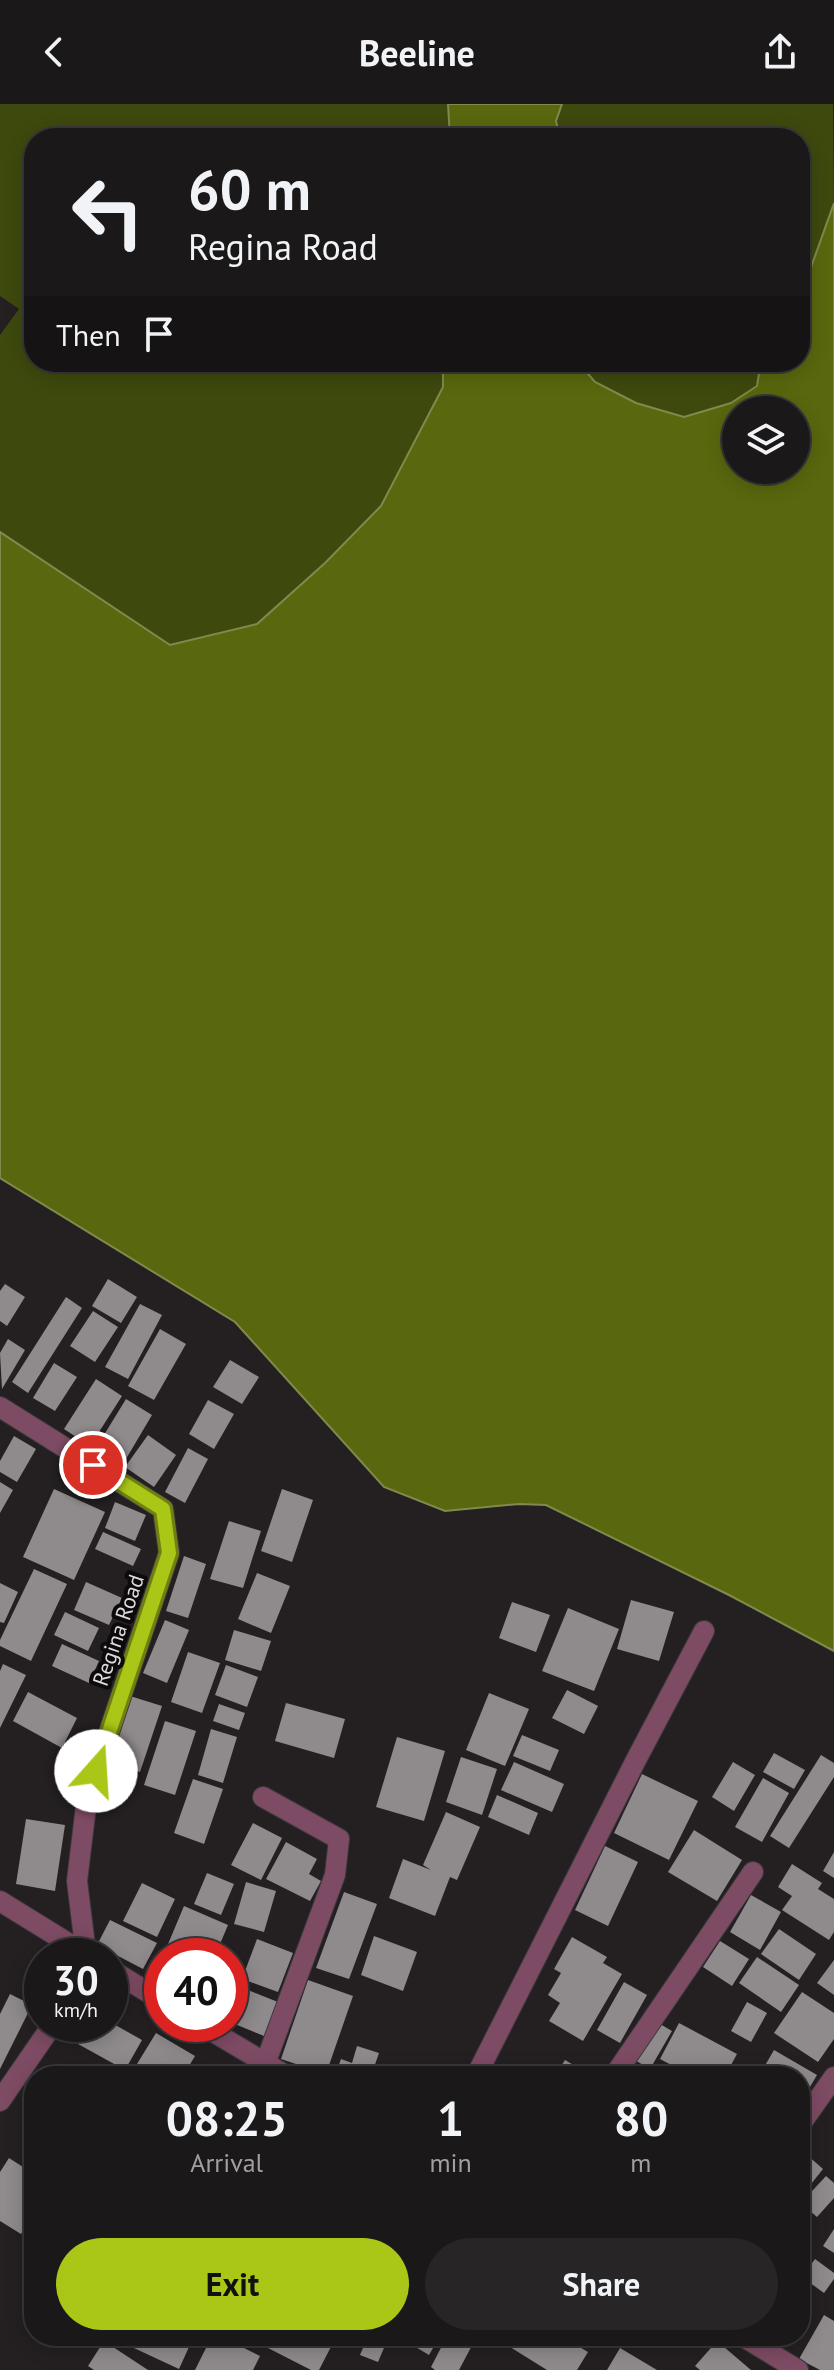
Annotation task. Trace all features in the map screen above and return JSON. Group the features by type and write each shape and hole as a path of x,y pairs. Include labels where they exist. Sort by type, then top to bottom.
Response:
{"street":[{"name":"Regina Road","path":"0,1407 163,1509 169,1553 87,1798 77,1881 84,1938"},
{"path":"481,2066 704,1631"},
{"path":"263,1797 339,1839 335,1875 265,2064"},
{"path":"621,2066 753,1872"},
{"path":"0,1901 59,1938"},
{"path":"24,2066 41,2042"},
{"path":"229,2042 269,2066"},
{"path":"0,2101 24,2066"},
{"path":"810,2111 834,2077"},
{"path":"758,2346 798,2370"}],"shaded area":[{"path":"0,104 448,104 449,128 24,128 24,372 443,372 443,387 381,506 325,563 257,624 170,645 0,532 0,335 19,309 0,296"},
{"path":"448,104 562,104 556,121 558,128 449,128"},
{"path":"562,104 833,104 834,203 810,270 810,128 558,128 556,121"},
{"path":"834,203 834,1651 729,1595 546,1505 519,1504 445,1511 384,1487 235,1322 0,1178 0,532 170,645 257,624 325,563 381,506 443,387 443,372 586,372 595,382 636,403 684,417 722,406 722,484 810,484 810,396 742,396 757,386 759,372 810,372 810,270"},
{"path":"586,372 769,372 757,386 742,396 722,396 722,406 684,417 636,403 595,382"}],"building":[{"path":"108,1279 137,1297 121,1323 92,1306"},
{"path":"5,1284 25,1297 7,1326 0,1321 0,1291"},
{"path":"66,1297 82,1308 28,1393 12,1382"},
{"path":"140,1304 162,1315 128,1379 105,1367"},
{"path":"93,1311 118,1327 95,1362 70,1346"},
{"path":"160,1329 186,1344 154,1400 128,1386"},
{"path":"8,1339 25,1350 2,1389 0,1353"},
{"path":"230,1360 259,1377 242,1404 213,1387"},
{"path":"54,1363 77,1377 55,1411 33,1398"},
{"path":"96,1379 122,1396 90,1446 64,1429"},
{"path":"126,1399 152,1415 123,1464 96,1448"},
{"path":"208,1400 234,1414 214,1449 189,1434"},
{"path":"148,1435 176,1455 154,1487 125,1467"},
{"path":"14,1436 36,1449 17,1482 0,1472 0,1461"},
{"path":"188,1448 208,1459 185,1503 165,1492"},
{"path":"0,1482 13,1490 0,1513"},
{"path":"54,1489 105,1512 74,1580 23,1557"},
{"path":"282,1489 313,1500 292,1562 261,1551"},
{"path":"115,1502 146,1515 135,1541 105,1528"},
{"path":"229,1521 261,1531 243,1588 210,1579"},
{"path":"103,1532 141,1549 133,1566 95,1549"},
{"path":"184,1556 206,1564 188,1618 166,1611"},
{"path":"34,1569 67,1584 31,1661 0,1646 0,1640"},
{"path":"257,1573 290,1586 271,1633 238,1619"},
{"path":"86,1582 122,1598 109,1625 74,1610"},
{"path":"0,1583 18,1592 4,1623 0,1622"},
{"path":"631,1600 674,1612 659,1661 617,1649"},
{"path":"512,1602 550,1615 536,1652 499,1638"},
{"path":"568,1608 619,1629 594,1691 542,1671"},
{"path":"65,1612 99,1628 88,1651 54,1635"},
{"path":"165,1620 189,1630 167,1683 143,1673"},
{"path":"234,1630 271,1641 261,1671 225,1660"},
{"path":"62,1644 99,1661 89,1683 52,1666"},
{"path":"188,1652 220,1663 202,1713 171,1702"},
{"path":"3,1664 26,1675 0,1728 0,1671"},
{"path":"226,1665 258,1677 247,1707 215,1695"},
{"path":"567,1690 598,1706 584,1734 552,1718"},
{"path":"28,1692 77,1718 62,1748 13,1721"},
{"path":"489,1693 529,1709 505,1766 466,1750"},
{"path":"130,1696 162,1706 140,1772 108,1761"},
{"path":"286,1703 345,1719 334,1758 275,1741"},
{"path":"219,1704 245,1713 239,1730 213,1721"},
{"path":"165,1721 196,1731 175,1795 144,1785"},
{"path":"211,1729 237,1737 223,1783 198,1775"},
{"path":"522,1735 559,1750 550,1771 513,1756"},
{"path":"397,1737 445,1751 424,1821 376,1807"},
{"path":"774,1753 805,1770 794,1789 763,1772"},
{"path":"821,1755 834,1763 834,1777 789,1848 770,1836"},
{"path":"461,1757 497,1769 482,1815 446,1802"},
{"path":"514,1762 564,1784 552,1812 501,1790"},
{"path":"733,1762 755,1775 734,1811 712,1797"},
{"path":"642,1774 698,1801 669,1860 614,1833"},
{"path":"763,1778 789,1793 762,1842 735,1827"},
{"path":"193,1779 223,1789 204,1844 174,1833"},
{"path":"497,1795 538,1813 529,1835 488,1817"},
{"path":"446,1812 480,1827 457,1880 450,1877 435,1916 389,1898 403,1859 431,1870 423,1865"},
{"path":"26,1819 65,1825 55,1891 16,1884"},
{"path":"253,1823 282,1838 261,1880 231,1865"},
{"path":"694,1830 742,1860 717,1901 668,1872"},
{"path":"286,1842 317,1859 309,1874 321,1881 310,1901 266,1879"},
{"path":"605,1846 638,1862 608,1926 575,1910"},
{"path":"834,1852 834,1878 823,1871"},
{"path":"792,1864 822,1883 818,1889 834,1899 834,1932 829,1940 782,1910 792,1896 778,1887"},
{"path":"207,1873 234,1884 221,1915 194,1904"},
{"path":"246,1882 276,1891 264,1932 234,1924"},
{"path":"142,1883 175,1899 157,1937 123,1921"},
{"path":"344,1892 377,1904 349,1979 316,1968"},
{"path":"751,1895 781,1912 760,1950 730,1932"},
{"path":"184,1906 228,1925 223,1938 171,1938"},
{"path":"110,1920 147,1938 144,1938 143,1969 128,1961 128,1938 101,1938"},
{"path":"779,1929 816,1954 799,1980 761,1954"},
{"path":"374,1936 417,1952 403,1991 361,1975"},
{"path":"572,1937 607,1957 603,1963 622,1974 583,2041 549,2021 560,2003 548,1995 561,1973 554,1969"},
{"path":"257,1939 293,1953 278,1992 248,1981 248,1963"},
{"path":"720,1941 749,1959 732,1986 703,1967"},
{"path":"757,1957 799,1985 781,2012 739,1983"},
{"path":"834,1960 834,1995 817,1983"},
{"path":"308,1980 353,1996 329,2066 302,2066 281,2059"},
{"path":"624,1982 647,1995 620,2043 597,2030"},
{"path":"248,1990 278,2002 264,2036 248,2029"},
{"path":"802,1992 834,2013 834,2039 818,2062 774,2033"},
{"path":"10,1994 24,2001 24,2021 0,2069 0,2014"},
{"path":"747,2002 767,2013 751,2042 731,2031"},
{"path":"655,2021 672,2031 652,2066 633,2059"},
{"path":"679,2023 737,2054 730,2066 673,2066 660,2059"},
{"path":"128,2032 142,2040 127,2066 118,2066 78,2044 128,2042"},
{"path":"150,2042 171,2042 195,2056 189,2066 137,2064"},
{"path":"357,2046 379,2053 374,2066 339,2066 341,2059 352,2063"},
{"path":"774,2050 802,2066 765,2066"},
{"path":"565,2060 575,2066 561,2066"},
{"path":"810,2071 817,2075 810,2087"},
{"path":"9,2158 24,2168 24,2229 21,2234 0,2221 0,2172"},
{"path":"810,2158 823,2169 810,2185"},
{"path":"826,2176 834,2183 834,2198 817,2217 810,2211 810,2193"},
{"path":"834,2229 834,2253 823,2246"},
{"path":"815,2259 834,2273 834,2279 824,2293 810,2283 810,2266"},
{"path":"824,2315 834,2321 834,2370 820,2370 799,2359 806,2346 810,2346 810,2340"},
{"path":"101,2346 112,2346 148,2370 94,2370 88,2366"},
{"path":"130,2346 189,2346 179,2369"},
{"path":"207,2346 240,2346 260,2356 253,2370 195,2370"},
{"path":"331,2346 319,2370 311,2370 266,2347"},
{"path":"364,2346 385,2346 378,2362 360,2355"},
{"path":"414,2346 434,2346 429,2355"},
{"path":"442,2346 472,2346 459,2370 435,2370 431,2367"},
{"path":"509,2346 578,2346 588,2352 577,2370 547,2370"},
{"path":"713,2346 723,2346 751,2370 700,2370 695,2366"},
{"path":"620,2348 657,2370 607,2370"}],"route":[{"path":"93,1465 163,1509 169,1553 96,1771"}]}
